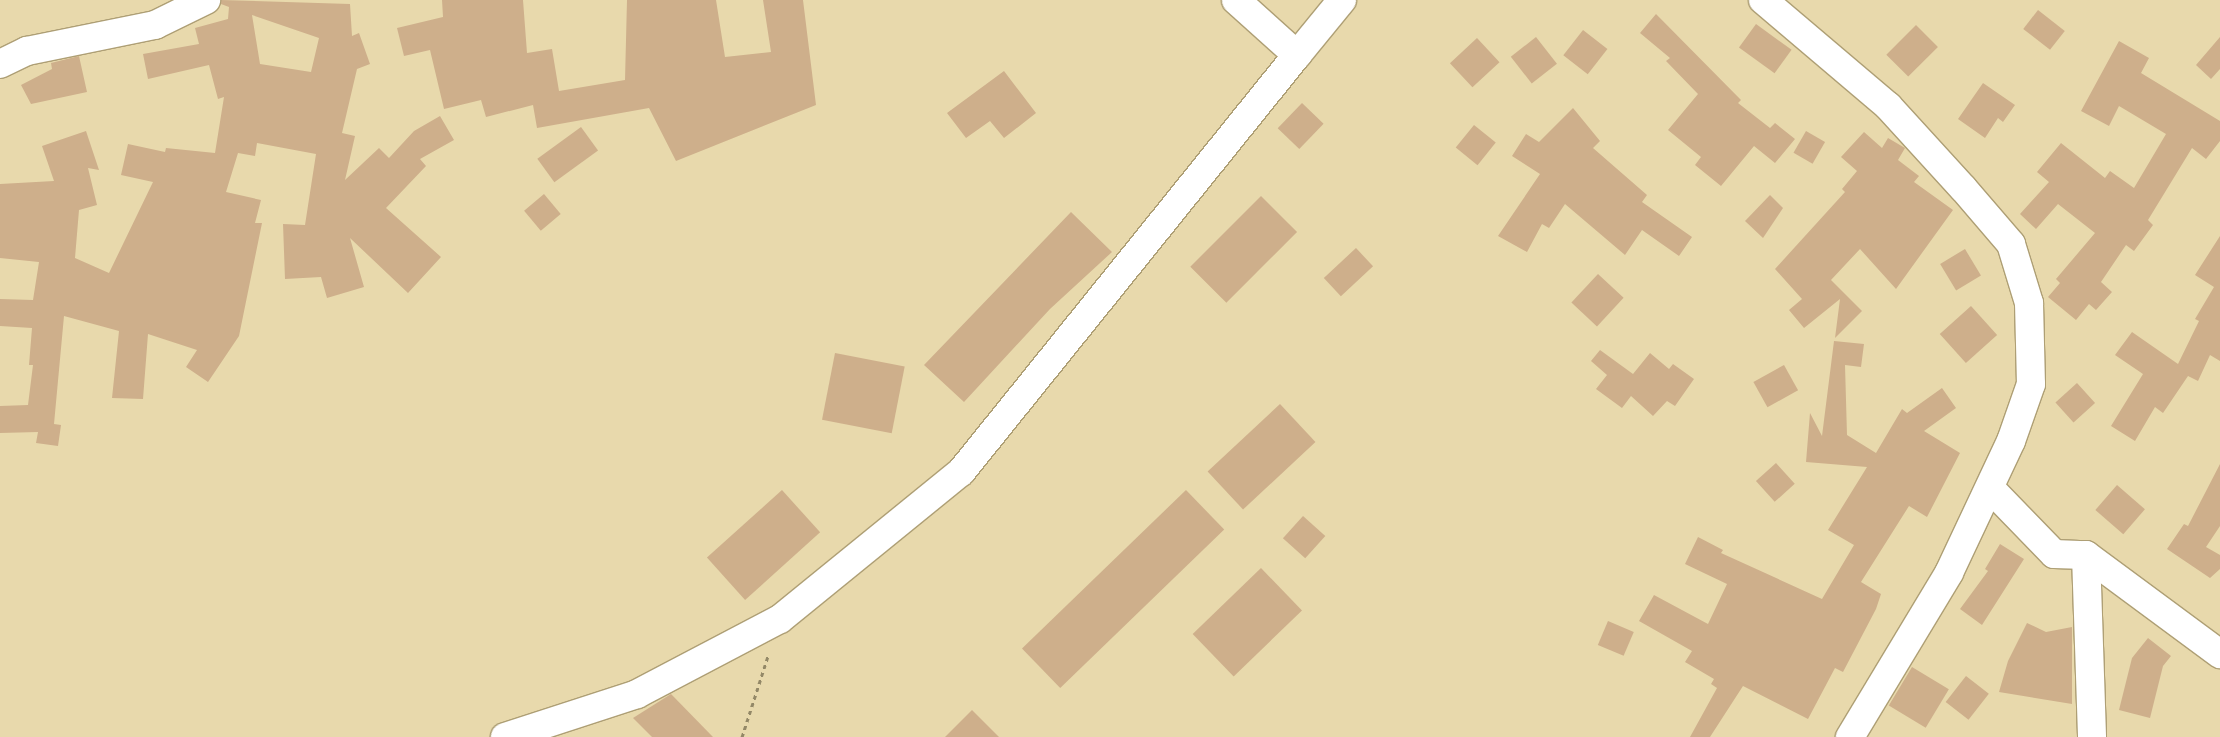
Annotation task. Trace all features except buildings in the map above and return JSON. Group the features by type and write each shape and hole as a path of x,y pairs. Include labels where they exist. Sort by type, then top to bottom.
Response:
{"street":[{"path":"0,64 27,51 156,25 206,0"},
{"path":"1236,0 1297,55"},
{"path":"505,737 637,694 780,620 961,472 1342,0"},
{"path":"1763,0 1888,106 2012,244 2029,303 2031,384 1990,488 1949,573 1850,737"},
{"path":"1990,488 2054,554 2086,555 2220,654"},
{"path":"2086,555 2092,737"}],"path":[{"path":"742,737 780,620"}]}
